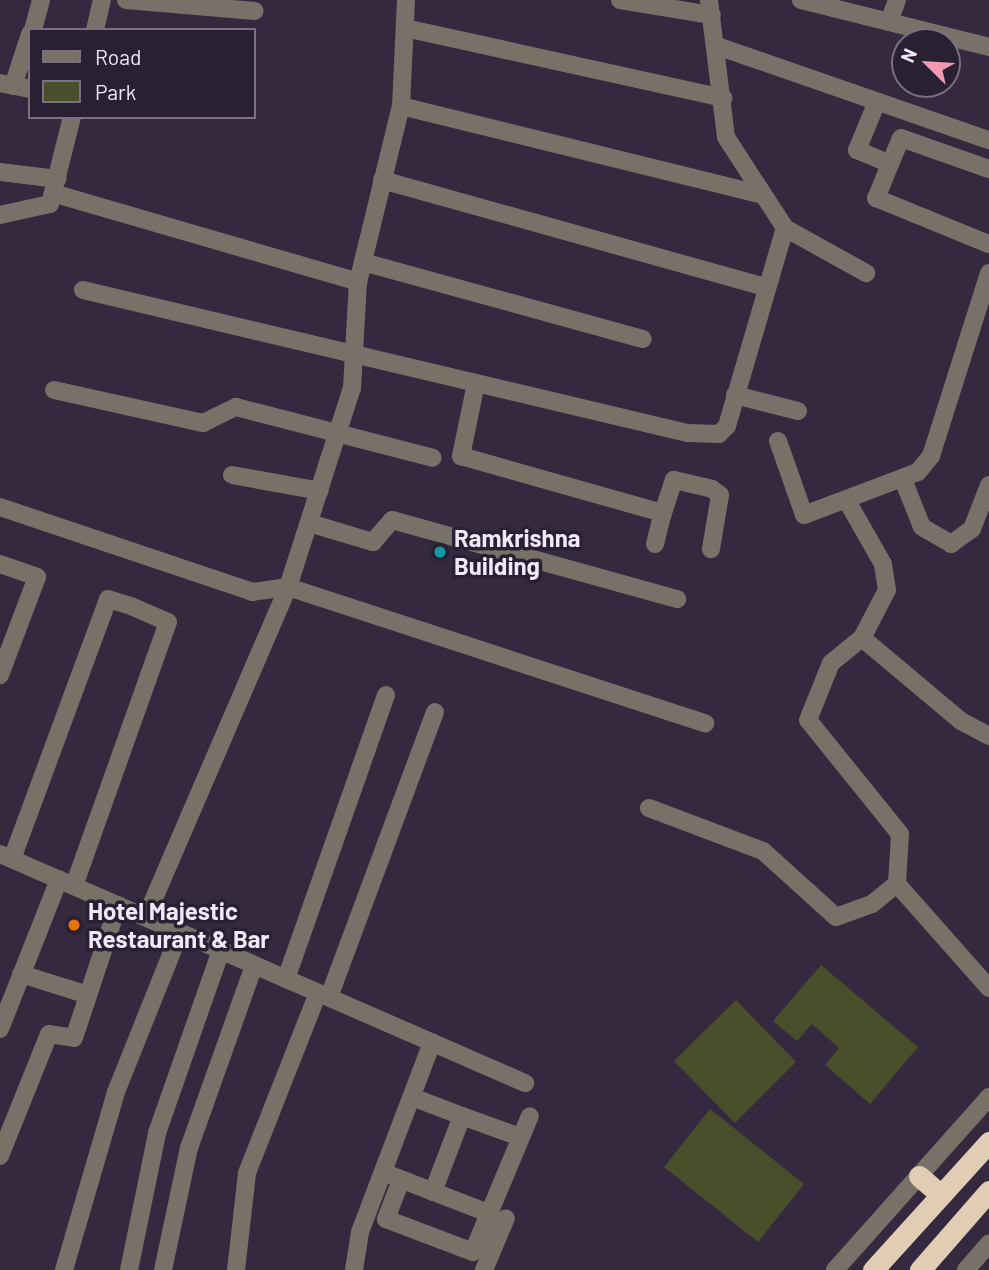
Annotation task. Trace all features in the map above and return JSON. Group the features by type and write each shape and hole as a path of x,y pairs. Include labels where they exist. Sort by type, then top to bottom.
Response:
{"highway":[{"path":"873,1270 989,1142"},
{"path":"919,1176 941,1195"},
{"path":"920,1270 989,1191"}],"street":[{"path":"34,28 41,0"},
{"path":"96,28 103,0"},
{"path":"126,0 255,11"},
{"path":"146,917 288,587 352,388 358,282 401,106 406,0"},
{"path":"620,0 710,7 717,46 726,137 785,228 866,273"},
{"path":"801,0 989,47"},
{"path":"889,22 897,0"},
{"path":"405,28 723,98"},
{"path":"14,86 28,40"},
{"path":"717,46 876,104 989,140"},
{"path":"876,104 857,150 890,164"},
{"path":"401,106 762,195"},
{"path":"0,215 40,210 57,187 72,119"},
{"path":"989,169 901,138 876,198 989,244"},
{"path":"0,172 57,187 358,282"},
{"path":"382,180 764,288"},
{"path":"83,290 707,436 727,426 764,288 785,228"},
{"path":"363,262 643,339"},
{"path":"778,441 804,515 904,482 931,456 989,273"},
{"path":"476,383 461,456 663,513"},
{"path":"54,390 203,423 236,407 338,431 433,458"},
{"path":"735,395 798,411"},
{"path":"232,475 320,491"},
{"path":"655,544 674,480 718,491 711,549"},
{"path":"904,482 922,527 951,544 972,529 989,485"},
{"path":"847,501 888,580 884,600 862,638 831,663 808,720 900,834 897,884 989,988"},
{"path":"0,507 252,592 288,587 705,723"},
{"path":"309,523 373,542 392,520 677,599"},
{"path":"0,564 37,577 0,675"},
{"path":"0,1029 21,974 67,882 168,622 108,598 6,856 67,882 525,1083"},
{"path":"862,638 961,721 989,736"},
{"path":"286,979 386,695"},
{"path":"236,1270 247,1173 324,995 435,712"},
{"path":"649,808 763,851 836,917 872,904 897,884"},
{"path":"0,1156 49,1034 74,1038 118,905"},
{"path":"64,1270 116,1092 180,932"},
{"path":"129,1270 157,1133 221,950"},
{"path":"163,1270 189,1148 254,965"},
{"path":"21,974 88,995"},
{"path":"354,1270 383,1173 432,1042"},
{"path":"411,1097 520,1137"},
{"path":"835,1270 989,1097"},
{"path":"433,1192 462,1116"},
{"path":"401,1180 386,1219 473,1252 530,1116"},
{"path":"383,1173 488,1213"},
{"path":"484,1270 506,1218"},
{"path":"966,1270 989,1244"}],"green space":[{"path":"821,965 918,1047 870,1104 825,1065 839,1048 812,1024 797,1041 773,1021"},
{"path":"736,1000 796,1062 735,1123 674,1061"},
{"path":"710,1109 804,1184 758,1242 664,1167"}],"place":[{"name":"Ramkrishna Building","path":"440,552"},
{"name":"Hotel Majestic Restaurant & Bar","path":"74,925"}]}
